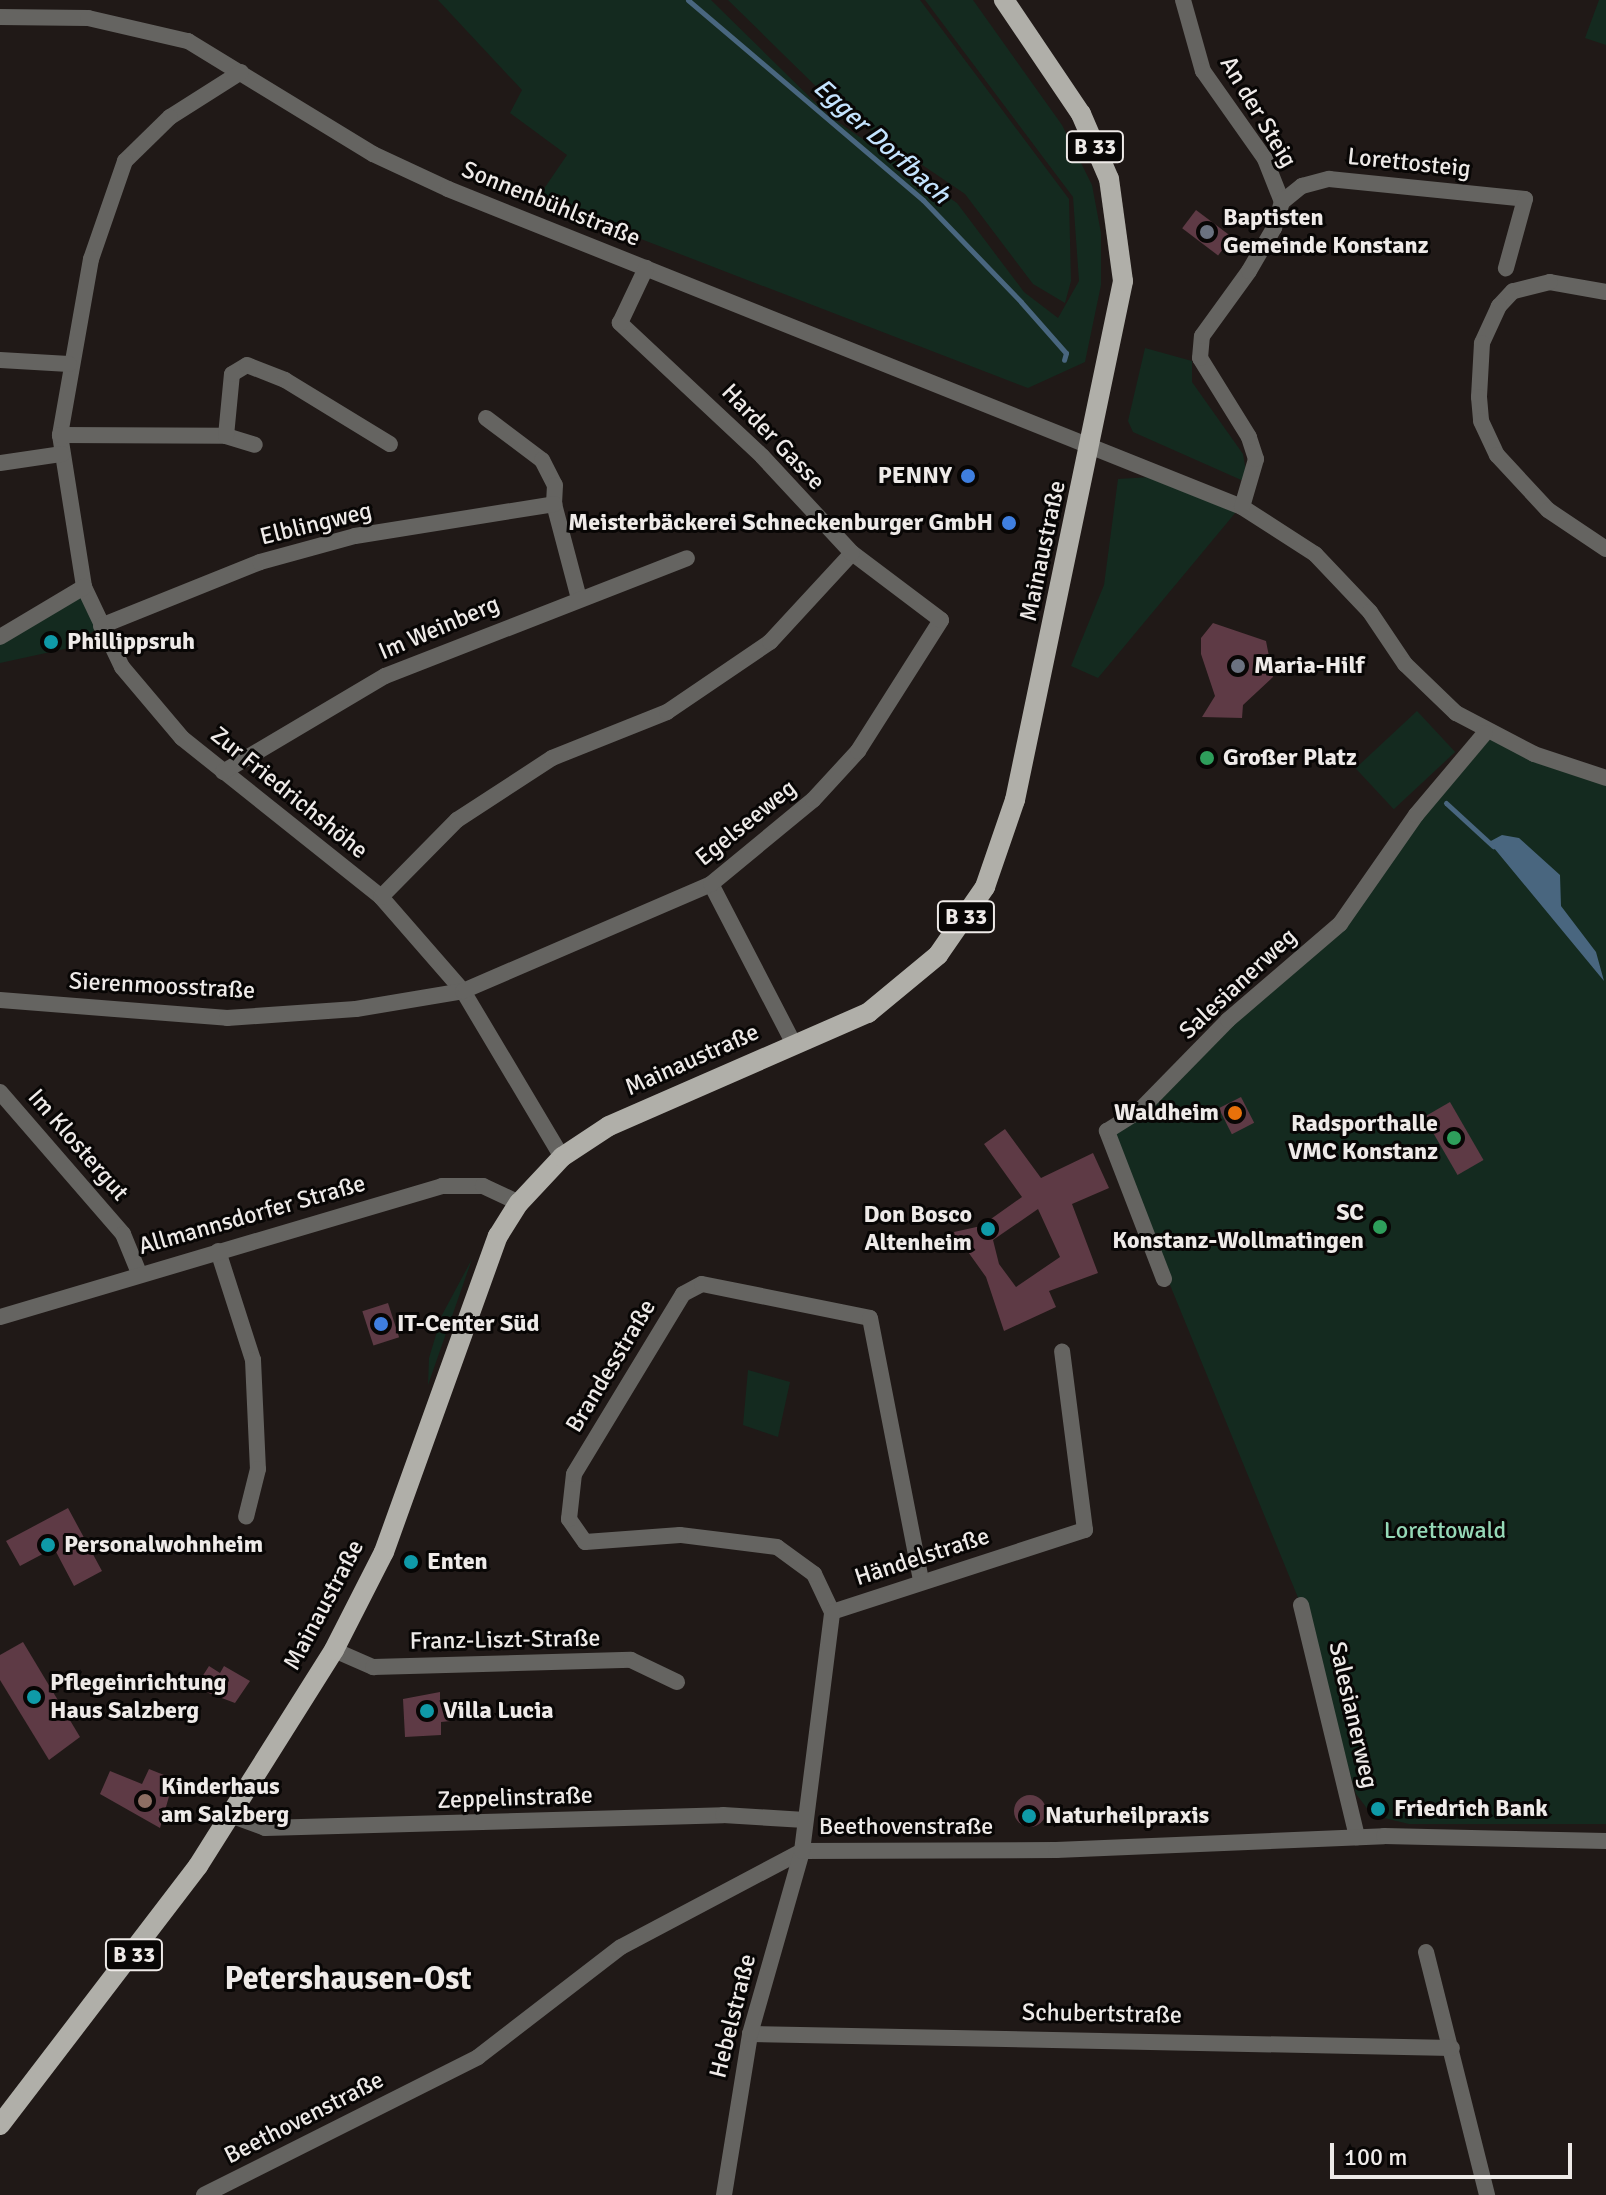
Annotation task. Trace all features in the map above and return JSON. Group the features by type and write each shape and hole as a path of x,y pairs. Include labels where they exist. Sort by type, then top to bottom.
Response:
{"main road":[{"name":"Mainaustraße","path":"0,2125 149,1935 230,1815 334,1650 384,1552 498,1236 519,1203 562,1157 690,1087 868,1013 907,985 938,955 985,887 1015,800 1092,445 1123,281 1117,219 1109,179 1081,114 1004,0"}],"street":[{"name":"An der Steig","path":"1183,0 1203,71 1265,159 1282,202"},
{"name":"Sonnenbühlstraße","path":"0,17 141,26 188,41 373,154 646,268 1242,507 1315,554 1370,612 1429,691 1485,733 1606,778"},
{"name":"Zur Friedrichshöhe","path":"241,72 170,117 125,161 91,259 69,364 60,435 84,587 101,626 143,695 223,772 381,897 463,991 562,1157"},
{"name":"Lorettosteig","path":"1282,202 1302,186 1329,179 1525,199 1506,268"},
{"path":"1242,507 1256,459 1249,437 1200,358 1202,336 1249,271 1282,202"},
{"name":"Harder Gasse","path":"646,268 620,323 762,456 852,553 941,620"},
{"path":"1606,292 1550,282 1513,291 1482,343 1481,421 1497,455 1538,501 1606,549"},
{"path":"0,360 69,364"},
{"path":"226,436 232,374 247,365 285,380 390,444"},
{"path":"486,418 542,460 555,485 554,504 578,595"},
{"path":"60,435 226,436 255,445"},
{"path":"0,463 62,454"},
{"name":"Elblingweg","path":"101,626 260,562 355,536 554,504"},
{"path":"381,897 457,820 552,758 667,712 770,642 852,553"},
{"name":"Im Weinberg","path":"223,772 385,676 578,595 687,558"},
{"path":"0,637 84,587"},
{"name":"Egelseeweg","path":"463,991 711,884 813,800 858,751 941,620"},
{"name":"Salesianerweg","path":"1164,1279 1107,1131 1140,1110 1228,1020 1340,924 1416,815 1485,733"},
{"path":"711,884 794,1044"},
{"name":"Sierenmoosstraße","path":"0,1000 227,1018 356,1009 463,991"},
{"name":"Im Klostergut","path":"0,1092 123,1234 139,1273"},
{"name":"Allmannsdorfer Straße","path":"0,1317 139,1273 442,1186 483,1186 519,1203"},
{"path":"218,1251 253,1360 258,1469 246,1517"},
{"name":"Brandesstraße","path":"832,1612 814,1574 777,1547 680,1535 585,1542 569,1519 574,1474 683,1294 702,1284 870,1318 921,1581"},
{"name":"Händelstraße","path":"802,1851 832,1612 1085,1530 1062,1351"},
{"name":"Salesianerweg","path":"1301,1605 1357,1837"},
{"name":"Franz-Liszt-Straße","path":"334,1650 351,1663 373,1667 631,1660 677,1682"},
{"name":"Zeppelinstraße","path":"230,1815 265,1828 723,1815 805,1820"},
{"name":"Beethovenstraße","path":"204,2195 478,2057 621,1947 802,1851 1056,1850 1357,1837 1606,1841"},
{"name":"Hebelstraße","path":"724,2195 750,2034 802,1851"},
{"path":"1426,1952 1487,2195"},
{"name":"Schubertstraße","path":"750,2034 1452,2048"}],"green space":[{"path":"438,0 711,0 829,116 957,203 1024,292 1058,318 1079,281 1073,197 925,0 973,0 1062,125 1092,185 1101,233 1101,285 1085,362 1028,388 537,199 567,155 510,113 522,90"},
{"path":"728,0 920,0 1069,199 1071,281 1065,303 1033,284 965,194 837,107"},
{"path":"1599,0 1606,0 1606,45 1585,38"},
{"path":"1145,348 1192,361 1192,382 1243,454 1248,483 1133,432 1128,421"},
{"path":"1151,477 1236,512 1098,678 1071,666 1104,585 1118,479"},
{"path":"83,589 101,626 69,648 0,663 0,637"},
{"path":"1417,711 1455,752 1394,809 1356,768"},
{"name":"Lorettowald","path":"1485,733 1606,778 1606,1824 1409,1824 1372,1815 1356,1794 1301,1605 1107,1131 1340,924"},
{"path":"472,1259 428,1385 429,1358 442,1315"},
{"path":"748,1370 790,1382 778,1437 743,1425"}],"water":[{"path":"1502,835 1519,838 1560,875 1561,906 1596,952 1604,981 1489,842"}],"building":[{"name":"Baptisten Gemeinde Konstanz","path":"1196,210 1232,237 1218,255 1182,228"},
{"name":"Maria-Hilf","path":"1213,623 1266,641 1273,677 1243,705 1242,718 1202,717 1215,696 1201,654 1201,638"},
{"name":"Waldheim","path":"1241,1097 1254,1123 1232,1134 1219,1108"},
{"name":"Radsporthalle VMC Konstanz","path":"1450,1102 1484,1160 1458,1175 1424,1117"},
{"name":"Don Bosco Altenheim","path":"1005,1129 1041,1178 1093,1153 1109,1188 1072,1204 1098,1273 1049,1291 1056,1307 1004,1331 986,1277 966,1249 959,1251 954,1232 981,1226 1022,1197 984,1144","holes":["1038,1209 1060,1257 1016,1287 999,1264 993,1240"]},
{"name":"IT-Center Süd","path":"388,1303 399,1337 373,1346 362,1311"},
{"name":"Personalwohnheim","path":"68,1508 102,1571 74,1586 54,1548 20,1566 6,1541"},
{"name":"Pflegeinrichtung Haus Salzberg","path":"23,1642 80,1737 49,1760 0,1680 0,1655"},
{"path":"209,1666 220,1673 224,1666 250,1681 235,1703 195,1688"},
{"name":"Villa Lucia","path":"440,1692 440,1701 451,1701 451,1721 441,1722 441,1735 405,1737 403,1699"},
{"name":"Kinderhaus am Salzberg","path":"149,1769 174,1779 160,1828 100,1794 110,1771 142,1784"},
{"name":"Naturheilpraxis","path":"1030,1795 1041,1800 1046,1811 1041,1822 1030,1827 1019,1822 1014,1811 1019,1800"}],"waterway":[{"name":"Egger Dorfbach","path":"688,0 923,200 1066,353 1064,360"},
{"path":"1446,803 1493,846"}],"place":[{"name":"Baptisten Gemeinde Konstanz","path":"1207,232"},
{"name":"PENNY","path":"968,476"},
{"name":"Meisterbäckerei Schneckenburger GmbH","path":"1009,523"},
{"name":"Phillippsruh","path":"51,642"},
{"name":"Maria-Hilf","path":"1238,666"},
{"name":"Großer Platz","path":"1207,758"},
{"name":"Waldheim","path":"1235,1113"},
{"name":"Radsporthalle VMC Konstanz","path":"1454,1138"},
{"name":"SC Konstanz-Wollmatingen","path":"1380,1227"},
{"name":"Don Bosco Altenheim","path":"988,1229"},
{"name":"IT-Center Süd","path":"381,1324"},
{"name":"Personalwohnheim","path":"48,1545"},
{"name":"Enten","path":"411,1562"},
{"name":"Pflegeinrichtung Haus Salzberg","path":"34,1697"},
{"name":"Villa Lucia","path":"427,1711"},
{"name":"Kinderhaus am Salzberg","path":"145,1801"},
{"name":"Friedrich Bank","path":"1378,1809"},
{"name":"Naturheilpraxis","path":"1029,1816"}],"district":[{"name":"Petershausen-Ost","path":"348,1979"}]}
